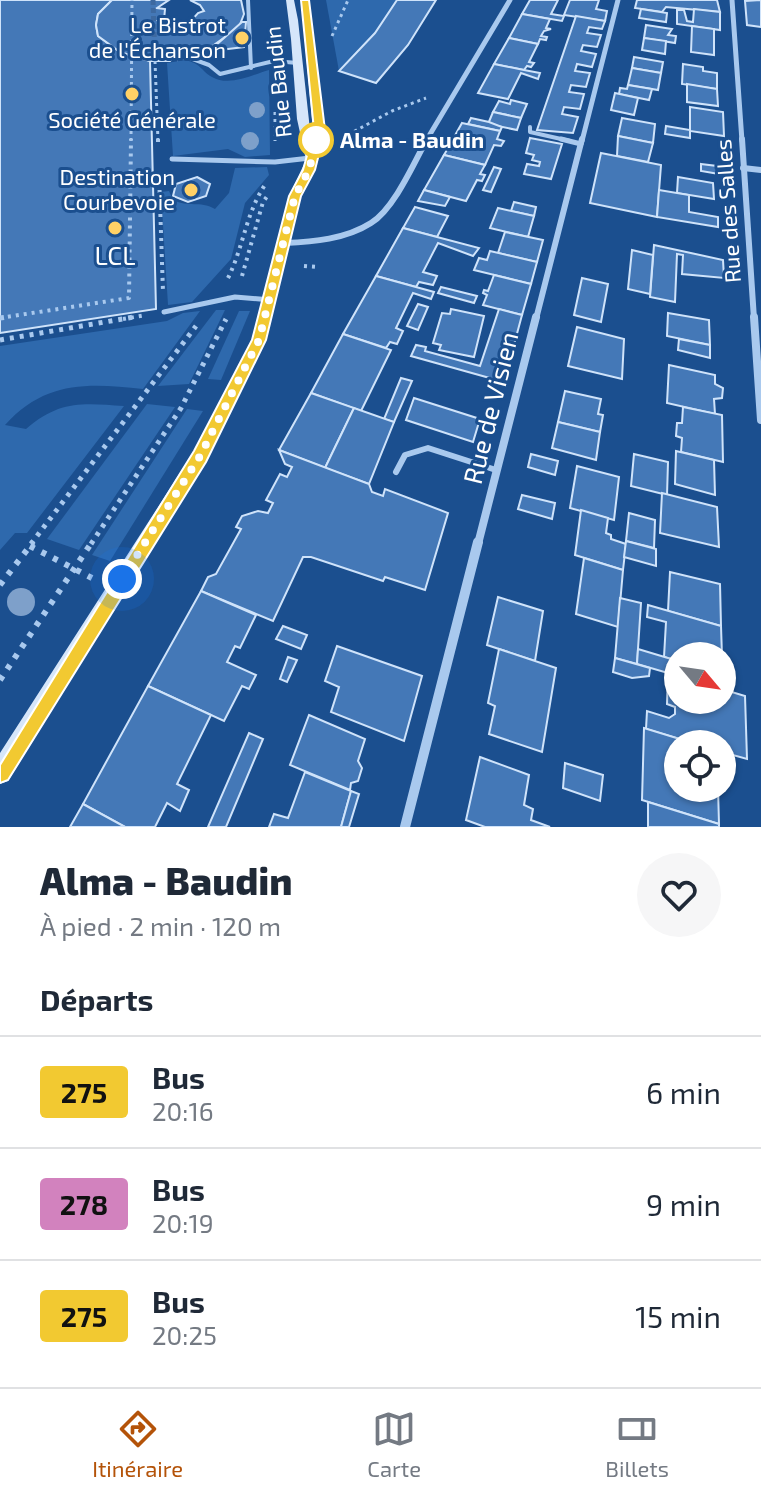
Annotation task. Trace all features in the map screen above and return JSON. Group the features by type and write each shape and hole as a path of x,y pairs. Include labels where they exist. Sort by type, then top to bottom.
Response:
{"main road":[{"name":"Rue Baudin","path":"290,0 302,131 310,158"},
{"name":"Rue Baudin","path":"0,773 200,456 259,340 295,196 309,170 319,130 305,0"}],"street":[{"path":"285,243 320,242 372,223 398,192 454,91 510,0"},
{"name":"Rue de Visien","path":"405,827 618,0"},
{"name":"Rue des Salles","path":"732,0 761,420"},
{"path":"743,168 761,170"}],"lane":[{"path":"248,0 251,68"},
{"path":"190,58 209,65 220,74 274,61 298,63"},
{"path":"530,127 530,132 581,144"},
{"path":"172,159 275,162 310,158"},
{"path":"164,312 235,297 271,300"},
{"path":"396,472 405,455 428,448 496,470"}],"path":[{"path":"0,318 129,298 132,0"},
{"path":"331,39 348,0"},
{"path":"155,61 158,147"},
{"path":"337,141 392,111 454,91"},
{"path":"0,340 164,312 159,161"},
{"path":"0,680 181,408 218,339 235,297 263,202 271,192"},
{"path":"30,546 93,576"}],"shaded area":[{"path":"326,0 397,0 375,33 339,71"},
{"path":"185,60 198,65 212,77 226,81 269,70 270,155 245,157 228,149 173,156 167,63"},
{"path":"267,167 269,175 245,203 231,259 192,302 168,305 161,192 169,191 173,200 184,204 215,209 229,193 235,168"},
{"path":"216,310 225,310 189,384 158,386"},
{"path":"200,311 143,389 103,386 68,388 36,400 5,425 26,429 49,413 72,406 124,406 27,533 15,533 0,550 0,346 167,321 183,313"},
{"path":"239,311 250,311 221,380 208,379"},
{"path":"147,404 175,407 79,550 47,539"},
{"path":"187,409 203,411 110,561 92,555"}],"building":[{"path":"0,0 112,0 98,14 98,36 120,52 150,61 156,309 0,333"},
{"path":"112,0 169,0 157,8 165,9 164,20 158,21 167,29 177,32 193,24 190,22 204,11 190,0 241,0 244,14 239,27 204,52 178,60 175,55 170,61 150,61 120,52 98,36 98,14"},
{"path":"397,0 436,0 408,45 376,83 339,71 375,33"},
{"path":"530,0 558,0 551,14 564,16 562,21 522,14"},
{"path":"570,0 599,0 596,9 607,11 605,21 564,15"},
{"path":"637,0 717,0 720,12 666,7 662,12 635,8"},
{"path":"761,0 761,27 747,25 745,1"},
{"path":"641,9 667,13 666,22 639,18"},
{"path":"694,9 720,12 720,30 677,24 677,10 684,10 687,21 693,22"},
{"path":"522,14 550,19 546,28 551,29 541,36 547,37 546,40 540,39 538,44 509,38"},
{"path":"576,16 605,21 602,29 589,27 587,33 601,35 597,47 583,45 581,51 596,54 592,67 577,64 575,71 590,73 586,87 571,85 569,92 584,94 580,109 564,107 562,114 578,117 573,133 537,130"},
{"path":"242,22 246,22 244,47 220,50 215,46"},
{"path":"646,25 672,29 668,35 676,36 675,43 644,38"},
{"path":"692,26 714,29 714,55 691,52"},
{"path":"509,38 538,44 529,62 534,63 531,67 527,66 524,70 494,64"},
{"path":"644,38 666,41 665,54 642,50"},
{"path":"634,57 663,62 661,73 632,68"},
{"path":"494,64 540,73 538,79 521,73 508,99 478,93"},
{"path":"683,64 717,73 717,89 682,84"},
{"path":"632,68 661,73 658,90 628,85"},
{"path":"687,84 717,89 718,106 687,102"},
{"path":"628,85 652,89 649,100 619,94 620,88 627,89"},
{"path":"615,93 638,98 634,115 611,110"},
{"path":"511,100 527,104 521,118 493,112 499,101 510,104"},
{"path":"690,107 723,112 724,136 690,131"},
{"path":"493,112 521,118 517,130 488,124"},
{"path":"471,118 502,127 500,131 468,124"},
{"path":"622,118 655,124 653,143 618,136"},
{"path":"462,123 500,131 497,139 504,141 501,146 494,145 485,165 444,155"},
{"path":"666,126 690,130 690,138 665,134"},
{"path":"618,136 653,143 648,162 617,156"},
{"path":"530,138 562,144 551,179 524,174 527,164 539,166 540,162 532,160 534,155 526,153"},
{"path":"601,153 661,165 657,217 590,203"},
{"path":"444,155 485,165 480,174 485,175 482,181 477,180 466,201 424,190"},
{"path":"701,164 725,167 725,175 701,171"},
{"path":"494,167 501,169 491,192 483,190"},
{"name":"Destination Courbevoie","path":"197,177 210,184 206,196 188,202 173,196 176,184"},
{"path":"678,177 713,183 714,199 677,193"},
{"path":"424,190 450,197 445,206 418,201"},
{"path":"659,190 689,195 689,212 718,217 718,227 657,217"},
{"path":"514,202 536,207 534,216 511,211"},
{"path":"415,207 448,216 437,237 403,228"},
{"path":"498,208 534,216 528,237 490,228"},
{"path":"403,228 479,248 473,256 438,243 423,272 437,276 433,285 419,282 416,287 376,276"},
{"path":"505,232 543,240 537,262 498,253"},
{"path":"654,245 723,260 724,278 682,274 683,255 677,254 675,302 650,297"},
{"path":"632,250 653,255 650,294 628,289"},
{"path":"490,251 537,262 531,284 474,270 479,258 487,260"},
{"path":"494,275 531,284 522,315 483,305 487,295 483,293 484,290 488,291"},
{"path":"376,276 434,292 431,299 413,293 396,328 403,331 397,344 390,342 386,348 343,334"},
{"path":"582,278 608,284 601,322 574,315"},
{"path":"441,287 477,296 474,303 438,293"},
{"path":"418,304 428,307 418,330 407,326"},
{"path":"451,309 484,316 474,357 439,350 441,345 433,343 442,313 450,314"},
{"path":"499,309 522,315 504,382 411,356 416,345 426,347 425,351 480,366"},
{"path":"668,313 709,320 710,345 667,336"},
{"path":"577,327 624,339 622,379 568,366"},
{"path":"343,334 391,350 361,411 311,393"},
{"path":"679,339 710,345 710,358 678,350"},
{"path":"669,365 715,375 715,384 723,388 722,398 714,399 715,414 667,403"},
{"path":"401,378 412,381 394,422 384,419"},
{"path":"565,391 601,399 598,414 603,415 600,432 558,422"},
{"path":"311,393 354,408 325,468 279,450"},
{"path":"414,398 480,419 473,442 406,420"},
{"path":"683,407 722,415 723,462 681,452 682,438 676,436 677,423 682,423"},
{"path":"354,408 394,422 369,484 325,468"},
{"path":"558,422 600,432 596,460 552,448"},
{"path":"279,450 369,484 372,492 383,496 385,489 448,513 425,590 303,557 273,621 201,591 208,577 216,574 241,529 236,527 242,516 258,511 268,513 273,503 266,500 280,474 287,477 292,467 285,464"},
{"path":"676,451 714,460 715,495 675,484"},
{"path":"531,454 558,461 555,475 528,467"},
{"path":"634,454 668,462 667,495 631,486"},
{"path":"577,466 619,477 614,520 570,508"},
{"path":"662,493 717,507 719,547 660,533"},
{"path":"522,495 555,503 552,519 518,509"},
{"path":"581,510 608,518 606,533 611,535 611,539 626,544 623,570 575,555"},
{"path":"629,513 655,520 654,548 626,541"},
{"path":"626,541 656,549 656,566 624,557"},
{"path":"584,558 623,570 618,627 576,614"},
{"path":"670,572 720,584 721,626 668,611"},
{"path":"201,591 256,615 240,648 235,646 227,662 256,675 249,689 242,686 224,721 148,686"},
{"path":"498,597 543,611 535,661 487,645"},
{"path":"620,598 641,603 637,664 615,658"},
{"path":"648,605 721,626 722,642 665,642 666,622 647,617"},
{"path":"283,626 307,635 301,649 276,639"},
{"path":"337,646 422,676 404,741 331,712 339,687 325,681"},
{"path":"499,649 556,668 542,752 489,734 495,706 488,703"},
{"path":"638,649 664,657 664,672 637,664"},
{"path":"288,657 297,660 287,682 280,679"},
{"path":"615,658 650,668 649,676 632,678 613,672"},
{"path":"148,686 211,715 177,784 189,790 180,811 167,803 155,827 125,827 83,804"},
{"path":"736,693 745,696 747,759 736,756 736,730 664,730 664,734 646,729 647,711 669,718 675,714 736,714"},
{"path":"309,715 365,739 358,761 362,768 358,781 351,783 350,790 290,765"},
{"path":"644,728 664,734 664,802 718,802 719,824 642,800"},
{"path":"249,733 263,739 226,827 208,827"},
{"path":"480,757 529,775 524,805 533,809 531,820 550,827 485,827 466,820"},
{"path":"565,763 603,775 600,801 563,788"},
{"path":"305,772 351,791 341,827 269,827 274,814 288,818"},
{"path":"351,791 359,794 349,827 341,827"},
{"path":"648,802 719,824 719,827 648,827"},
{"path":"83,804 125,827 70,827"}],"tunnel":[{"path":"153,0 155,61"}],"bus line":[{"name":"275","path":"0,773 200,456 259,340 295,196 309,170 319,130 309,12 305,0"}],"place":[{"name":"Le Bistrot de l'Échanson","path":"242,38"},
{"name":"Société Générale","path":"132,94"},
{"name":"Alma - Baudin","path":"316,140"},
{"name":"Destination Courbevoie","path":"191,190"},
{"name":"LCL","path":"115,228"}],"route":[{"path":"122,579 200,456 259,340 295,196 309,170 319,130 316,140"}]}
